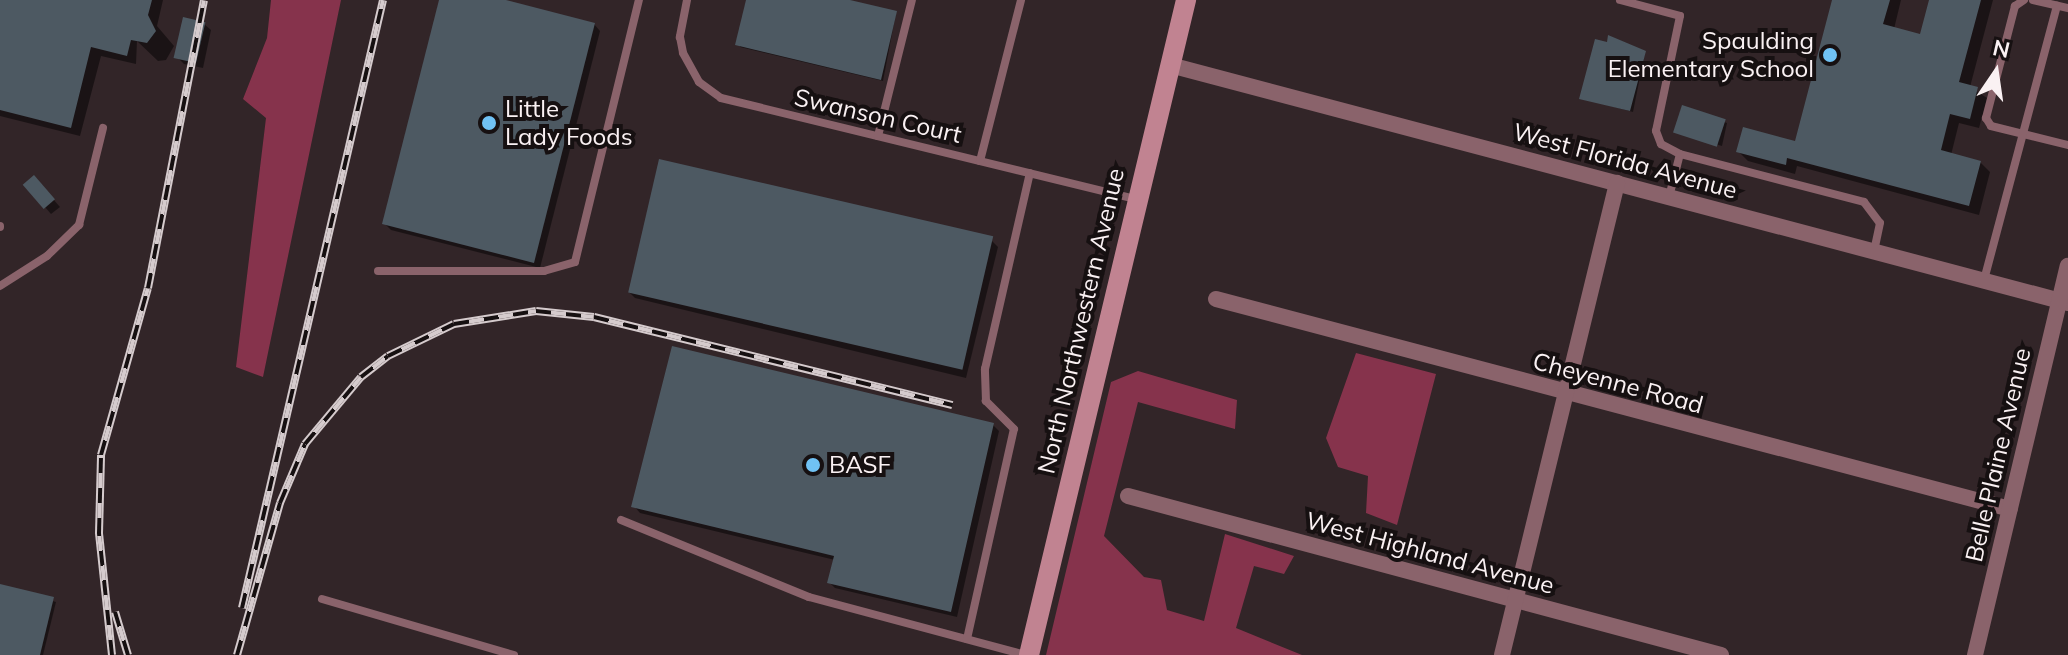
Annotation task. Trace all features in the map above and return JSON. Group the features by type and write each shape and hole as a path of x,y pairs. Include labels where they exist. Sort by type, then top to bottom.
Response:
{"street":[{"name":"North Northwestern Avenue","path":"1027,655 1186,0"},
{"name":"West Florida Avenue","path":"1170,65 2064,302"},
{"path":"1502,655 1617,183"},
{"name":"Belle Plaine Avenue","path":"1975,655 2064,302 2068,266"},
{"name":"Cheyenne Road","path":"1216,299 1565,394 2010,509"},
{"name":"West Highland Avenue","path":"1128,496 1721,655"}],"lane":[{"path":"378,271 544,271 575,262 639,0"},
{"name":"Swanson Court","path":"687,0 681,26 683,53 712,93 742,105 1137,200"},
{"path":"878,136 912,0"},
{"path":"980,161 1021,0"},
{"path":"1620,0 1680,16 1656,131 1661,144 1680,154 1864,202 1874,209 1880,223 1874,251"},
{"path":"2024,0 2015,6 1986,118 1991,126 2068,145"},
{"path":"2033,0 2068,8"},
{"path":"1984,280 2057,6"},
{"path":"0,286 47,256 79,225 103,128"},
{"path":"1669,197 1680,154"},
{"path":"967,639 1014,429 986,401 982,387 1030,173"},
{"path":"621,520 809,597 1027,655"},
{"path":"322,599 498,653 514,655"}],"shaded area":[{"path":"271,0 341,0 263,377 236,367 266,118 243,99 267,38"},
{"path":"1356,353 1436,374 1397,525 1366,513 1368,476 1338,467 1326,438"},
{"path":"1138,371 1237,400 1235,429 1138,402 1104,536 1144,577 1161,580 1167,610 1204,621 1225,534 1294,556 1284,574 1254,566 1236,628 1302,655 1046,655 1111,382"}],"building":[{"path":"0,0 152,0 148,15 156,31 147,43 131,40 127,56 91,47 71,128 0,110"},
{"name":"Little Lady Foods","path":"439,0 506,0 595,23 534,263 382,224"},
{"path":"746,0 850,0 897,11 881,80 735,45"},
{"path":"1832,0 1890,0 1883,24 1920,34 1929,0 1981,0 1959,82 1978,87 1970,119 1950,114 1941,150 1981,161 1969,206 1787,158 1786,165 1736,152 1743,127 1795,141"},
{"path":"183,17 205,22 196,63 174,58"},
{"path":"1608,35 1646,51 1630,111 1579,99 1595,39 1607,42"},
{"path":"1682,105 1726,119 1717,147 1673,133"},
{"path":"659,159 993,236 962,370 628,292"},
{"path":"34,175 55,199 44,209 23,185"},
{"name":"BASF","path":"672,346 994,423 951,612 827,583 834,556 631,507"},
{"path":"0,584 54,597 40,655 0,655"}],"railway":[{"path":"112,655 99,533 101,455 148,288 204,0"},
{"path":"242,608 383,0"},
{"path":"237,655 280,503 305,444 361,377 388,356 454,324 536,311 594,317 952,405"},
{"path":"115,612 128,655"}],"place":[{"name":"Spaulding Elementary School","path":"1830,55"},
{"name":"Little Lady Foods","path":"489,123"},
{"name":"BASF","path":"813,465"}]}
